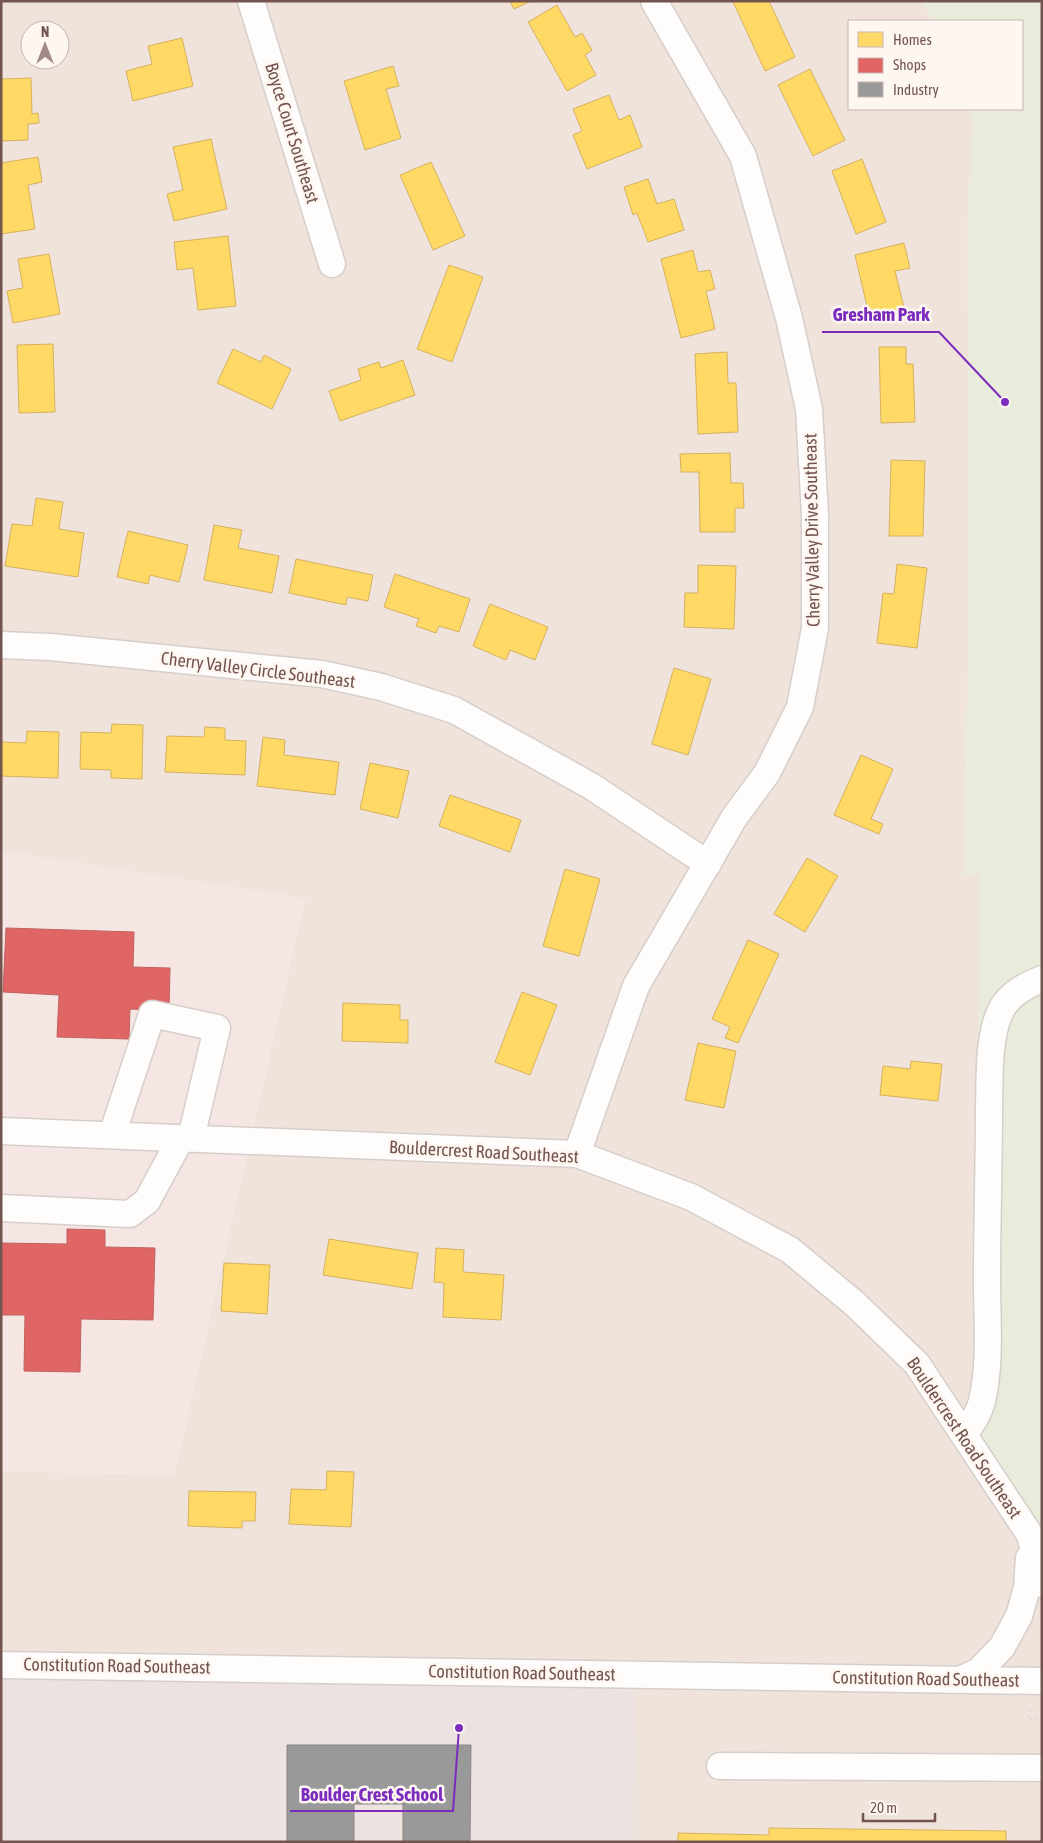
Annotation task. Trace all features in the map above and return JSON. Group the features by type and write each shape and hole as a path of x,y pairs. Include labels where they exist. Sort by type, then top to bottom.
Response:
{"street":[{"name":"Boyce Court Southeast","path":"251,1 332,264"},
{"name":"Cherry Valley Drive Southeast","path":"577,1154 636,986 734,818 768,773 800,707 815,628 815,514 809,418 789,318 743,156 654,1"},
{"name":"Cherry Valley Circle Southeast","path":"1,645 50,647 322,674 382,687 454,710 591,786 708,864"},
{"path":"964,1435 982,1402 988,1344 987,1279 992,1037 998,1015 1012,996 1025,985 1042,979"},
{"path":"1,1208 130,1214 147,1201 186,1138 218,1028 152,1014 112,1135"},
{"name":"Bouldercrest Road Southeast","path":"1,1131 577,1154 691,1197 790,1250 855,1304 917,1364 1036,1542 1042,1584"},
{"path":"960,1680 980,1670 1002,1646 1019,1616 1027,1588 1036,1542"},
{"name":"Constitution Road Southeast","path":"1,1665 1042,1681"},
{"path":"720,1766 1042,1768"}],"path":[{"path":"1030,1711 1028,1719 1037,1719"}],"shaded area":[{"path":"1,1 923,1 932,20 848,20 848,110 969,110 987,151 1042,1557 1042,1842 638,1842 635,1674 1,1665 1,1471 174,1475 305,899 1,851"},
{"path":"1,851 305,898 174,1475 1,1471"},
{"path":"1,1665 635,1674 638,1842 1,1842"}],"green space":[{"path":"923,1 1042,1 1042,1557 974,1465 980,874 964,875 969,584 967,221 973,118 969,110 1023,110 1023,20 932,20"}],"building: Homes":[{"path":"510,1 531,1 514,9"},
{"path":"769,1 795,57 765,71 733,2"},
{"path":"557,5 575,37 582,33 592,50 585,55 596,75 567,91 528,22"},
{"path":"182,38 193,86 133,101 126,71 152,64 148,46"},
{"path":"393,66 399,86 386,89 401,138 365,150 344,81"},
{"path":"810,69 845,140 813,156 778,85"},
{"path":"31,78 32,114 38,113 39,123 28,124 28,140 1,141 1,79"},
{"path":"609,95 619,120 630,115 642,147 587,169 573,135 582,131 573,109"},
{"path":"211,139 227,209 174,221 167,194 183,190 173,147"},
{"path":"38,157 42,182 28,185 35,229 1,234 1,163"},
{"path":"862,159 886,222 856,234 832,171"},
{"path":"431,162 465,236 433,250 400,175"},
{"path":"648,179 657,204 674,199 684,230 648,242 637,213 633,215 624,187"},
{"path":"228,236 236,306 198,310 193,268 177,270 174,242"},
{"path":"904,243 910,268 895,271 906,315 871,323 855,255"},
{"path":"693,250 698,272 710,270 715,289 706,291 715,329 681,338 661,259"},
{"path":"49,254 60,314 13,323 7,291 23,288 18,259"},
{"path":"449,265 483,277 452,362 417,349"},
{"path":"53,344 55,412 19,413 17,345"},
{"path":"879,347 906,347 906,364 913,364 915,422 881,423"},
{"path":"233,349 261,362 264,355 291,369 272,409 217,383"},
{"path":"727,352 728,383 736,383 738,432 698,434 695,354"},
{"path":"403,360 415,395 340,421 329,391 361,380 358,369 379,362 381,368"},
{"path":"730,453 731,483 743,483 744,508 735,508 735,532 700,532 699,472 681,472 680,454"},
{"path":"891,460 925,461 923,536 889,536"},
{"path":"36,498 63,502 59,529 84,533 78,577 5,566 12,524 32,526"},
{"path":"214,525 242,530 238,548 279,556 272,593 204,580"},
{"path":"128,531 188,545 179,582 150,575 148,584 117,577"},
{"path":"296,559 373,575 368,601 347,597 346,605 289,593"},
{"path":"897,564 927,568 917,648 877,643 883,593 894,594"},
{"path":"698,565 736,566 734,629 684,627 685,593 698,593"},
{"path":"395,574 470,599 459,632 439,626 436,633 416,626 419,619 384,607"},
{"path":"490,604 548,627 535,660 510,650 506,660 473,646"},
{"path":"674,668 711,679 688,755 652,744"},
{"path":"112,724 143,725 142,779 111,778 111,770 80,769 81,732 111,733"},
{"path":"205,727 225,728 225,740 246,741 245,775 165,772 167,736 204,737"},
{"path":"27,731 59,732 58,778 1,776 1,742 26,743"},
{"path":"263,737 285,740 284,755 339,762 335,795 257,786"},
{"path":"861,755 893,769 871,819 883,824 879,834 834,815"},
{"path":"370,763 409,771 398,818 360,809"},
{"path":"450,795 521,820 510,852 439,826"},
{"path":"807,858 838,876 805,932 774,914"},
{"path":"565,869 600,879 579,956 543,946"},
{"path":"748,940 779,954 738,1043 725,1038 730,1027 712,1019"},
{"path":"522,992 557,1005 530,1075 495,1062"},
{"path":"343,1003 400,1005 400,1020 408,1020 408,1043 342,1041"},
{"path":"698,1043 736,1051 724,1108 685,1100"},
{"path":"911,1061 942,1064 938,1101 880,1095 883,1066 910,1069"},
{"path":"329,1239 418,1253 412,1289 323,1275"},
{"path":"436,1248 464,1250 463,1272 504,1275 501,1320 443,1317 444,1283 434,1282"},
{"path":"224,1263 270,1265 267,1314 221,1311"},
{"path":"327,1471 354,1472 351,1527 289,1524 291,1489 326,1490"},
{"path":"189,1491 256,1492 255,1521 242,1521 242,1528 188,1526"},
{"path":"769,1828 1006,1831 1006,1842 678,1842 678,1833 769,1835"}],"building: Shops":[{"path":"6,928 134,932 133,967 170,968 169,1011 130,1009 129,1039 57,1037 59,995 3,992"},
{"path":"67,1229 105,1230 105,1247 155,1248 153,1320 81,1319 80,1372 24,1371 25,1315 1,1315 1,1243 67,1244"}],"building: Industry":[{"path":"287,1745 471,1745 470,1842 403,1842 403,1804 354,1804 354,1842 287,1842"}],"place":[{"name":"Gresham Park","path":"1005,402"},
{"name":"Boulder Crest School","path":"459,1728"}]}
